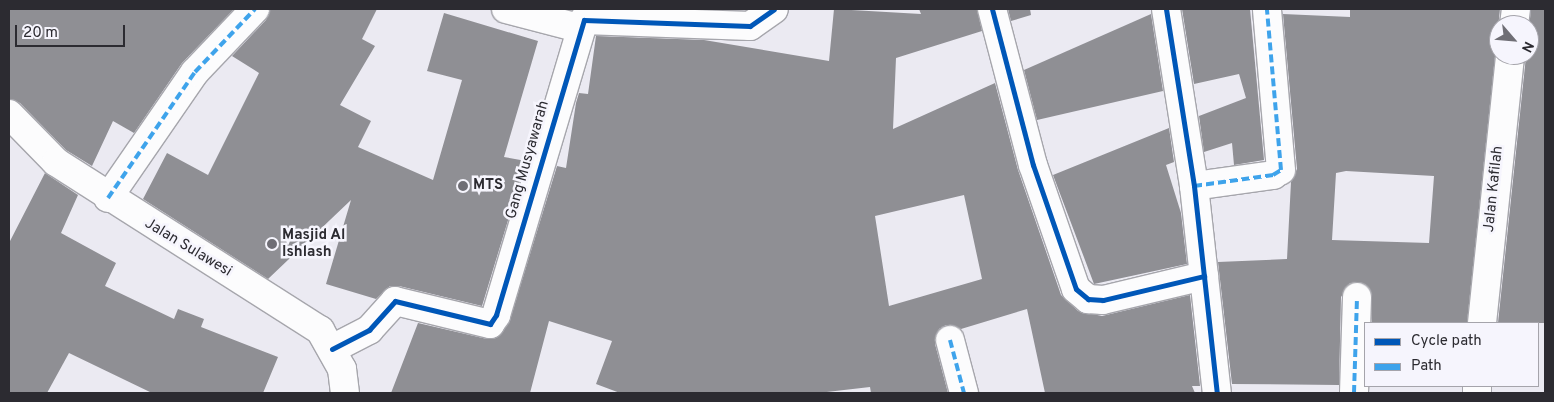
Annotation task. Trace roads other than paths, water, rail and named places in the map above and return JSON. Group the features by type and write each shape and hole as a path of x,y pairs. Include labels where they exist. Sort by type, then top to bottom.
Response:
{"street":[{"path":"108,198 195,72 255,9"},
{"path":"506,9 534,13 579,28 586,19 750,26 774,9"},
{"path":"992,9 1033,165 1076,289 1088,299 1103,300 1204,276"},
{"path":"1166,9 1194,186 1217,393"},
{"path":"1194,186 1273,175 1281,170 1267,9"},
{"name":"Gang Musyawarah","path":"332,349 369,330 395,301 490,324 496,315 579,28"},
{"name":"Jalan Kafilah","path":"1482,322 1509,65"},
{"name":"Jalan Sulawesi","path":"9,114 56,162 108,198 304,318 332,349 342,369 345,393"},
{"path":"1354,393 1358,297"},
{"path":"950,340 964,393"}],"place":[{"name":"MTS","path":"463,186"},
{"name":"Masjid Al Ishlash","path":"272,244"}]}
